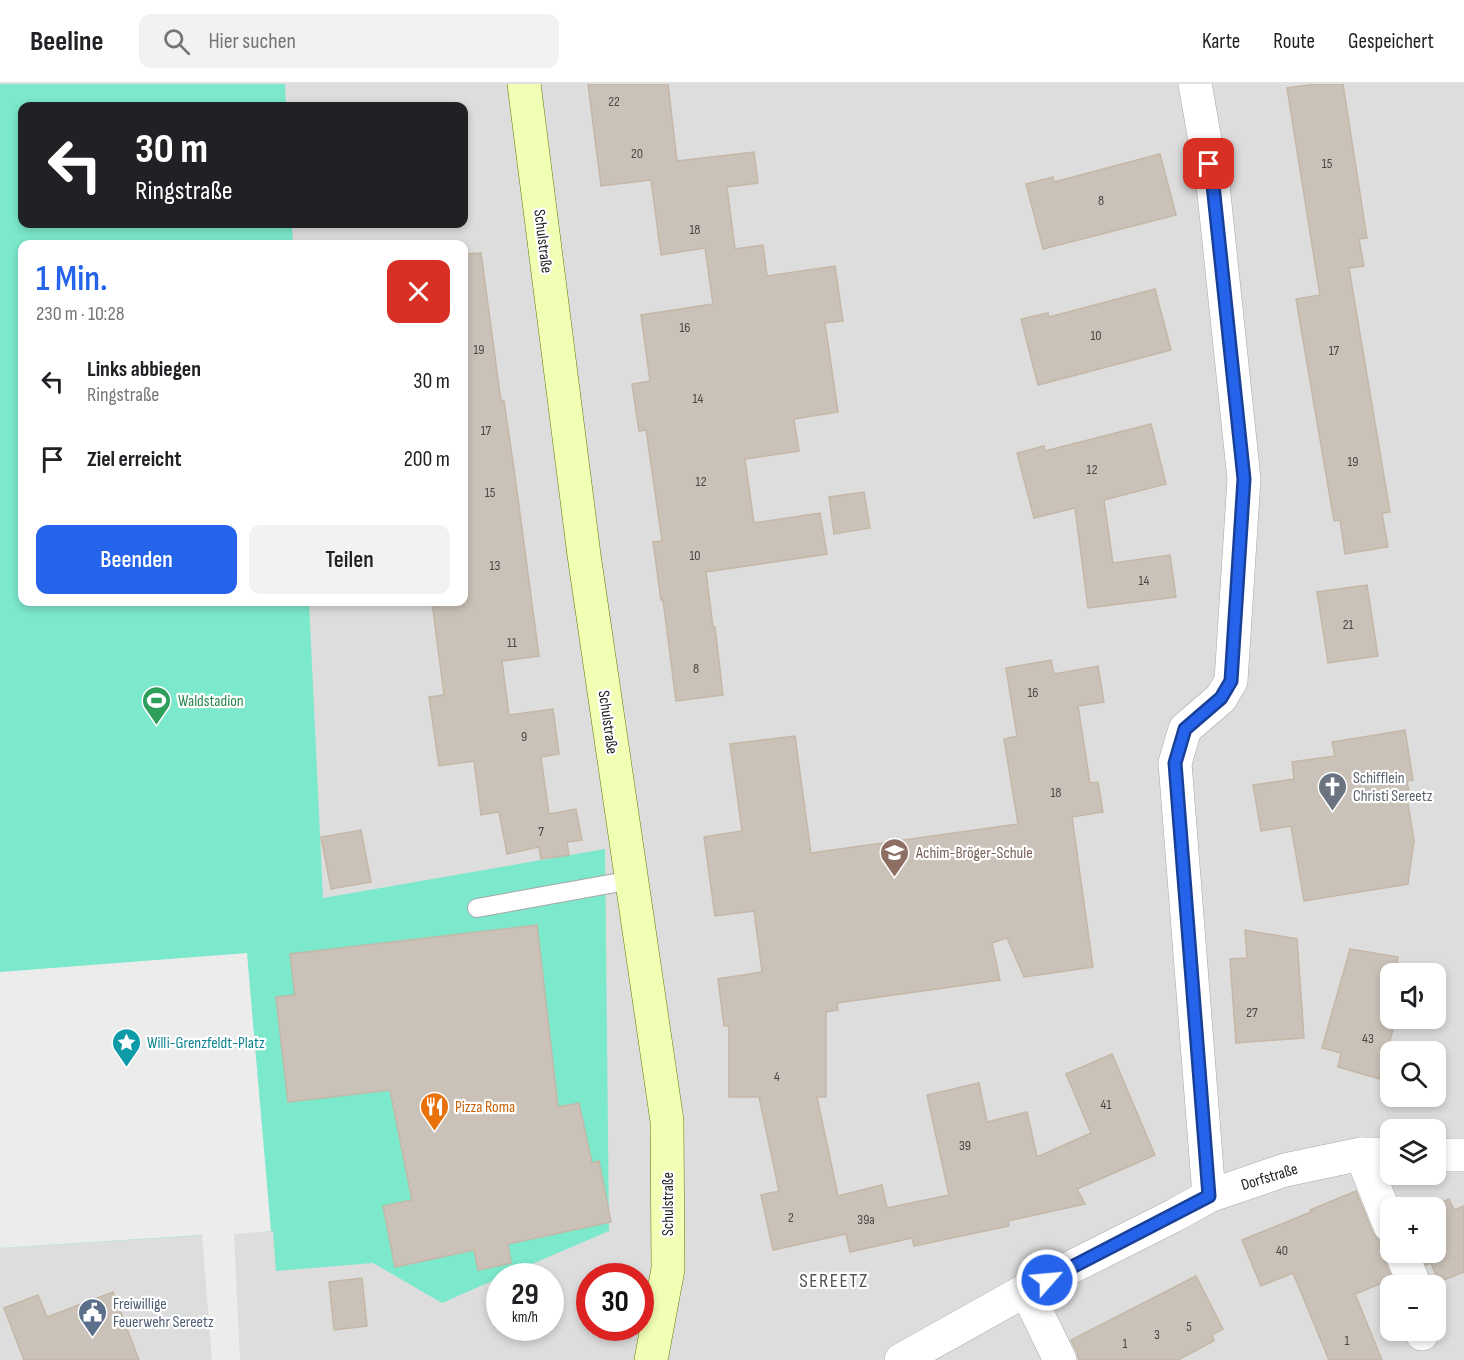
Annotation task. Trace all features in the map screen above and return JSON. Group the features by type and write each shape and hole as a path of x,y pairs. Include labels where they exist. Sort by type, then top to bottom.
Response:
{"main road":[{"name":"Schulstraße","path":"524,84 582,544 668,1121 668,1269 651,1360"}],"street":[{"path":"1195,84 1213,185 1244,479 1231,681 1221,698 1185,729 1175,763 1209,1196"},
{"path":"1376,1154 1384,1197"},
{"name":"Dorfstraße","path":"901,1360 1026,1290 1209,1196 1285,1170 1376,1154"},
{"path":"1446,1155 1464,1155"},
{"path":"1026,1290 1060,1360"}],"lane":[{"path":"477,909 632,880"}],"shaded area":[{"path":"0,84 1464,84 1464,1360 0,1360"},
{"path":"247,953 271,1231 234,1234 240,1360 212,1360 202,1235 0,1248 0,972"}],"green space":[{"name":"Waldstadion","path":"0,84 285,84 286,102 18,102 18,228 292,228 293,240 18,240 18,606 309,606 323,898 605,849 609,1231 534,1263 486,1263 486,1284 442,1303 373,1263 276,1271 273,1231 0,1248"}],"building":[{"path":"588,84 668,84 677,161 754,152 758,183 727,187 735,249 763,245 767,276 835,266 843,321 825,323 838,412 794,419 799,451 745,459 754,523 820,513 827,554 706,572 723,695 676,701 653,542 662,541 646,430 639,431 632,384 650,381 641,315 713,304 705,248 661,255 651,180 601,186"},
{"path":"1316,84 1343,84 1367,238 1359,239 1364,266 1349,268 1390,512 1382,513 1388,547 1345,554 1340,520 1334,521 1296,299 1320,295 1287,88"},
{"path":"1160,154 1176,215 1043,249 1026,184 1053,177 1054,182"},
{"path":"481,253 501,401 504,401 514,469 539,656 502,661 509,715 553,709 559,754 541,757 549,814 576,809 582,840 567,842 569,855 541,859 539,847 507,854 499,812 481,815 474,761 439,766 429,697 444,695 433,606 468,606 468,254"},
{"path":"1155,289 1171,350 1038,385 1021,319 1048,313 1049,317"},
{"path":"1151,424 1166,484 1104,500 1113,563 1170,555 1176,597 1088,608 1075,508 1034,518 1017,453 1044,446 1045,451"},
{"path":"864,492 870,528 834,534 829,497"},
{"path":"1367,585 1378,656 1328,663 1317,592"},
{"path":"1051,660 1054,674 1098,666 1104,702 1078,706 1090,783 1098,782 1103,812 1072,817 1093,967 1024,977 1007,938 992,943 1000,980 837,1003 838,1010 826,1012 826,1097 817,1097 838,1196 882,1185 887,1208 949,1195 927,1095 979,1083 987,1122 1027,1112 1037,1157 1091,1133 1066,1074 1112,1054 1155,1155 1077,1189 1085,1204 1008,1221 1009,1226 914,1246 912,1238 850,1252 846,1234 773,1250 761,1195 779,1191 759,1097 729,1097 729,1026 724,1026 718,979 762,972 754,911 715,916 704,837 742,831 730,744 795,736 811,853 1018,824 1004,739 1017,736 1006,668"},
{"name":"Schifflein Christi Sereetz","path":"1405,730 1413,780 1407,781 1409,792 1406,792 1414,840 1408,884 1304,901 1291,826 1261,831 1253,785 1294,779 1292,762 1335,756 1332,742"},
{"path":"361,830 371,882 331,889 321,837"},
{"path":"537,925 558,1107 579,1103 592,1163 599,1161 611,1222 508,1244 511,1263 486,1263 486,1268 478,1270 474,1250 395,1267 383,1206 412,1200 390,1090 288,1102 276,997 295,995 290,954"},
{"path":"1245,930 1297,939 1304,1038 1236,1043 1230,959 1247,958"},
{"path":"1350,949 1398,957 1397,963 1380,963 1380,1029 1393,1029 1390,1041 1380,1041 1380,1079 1338,1067 1341,1053 1322,1048"},
{"path":"1356,1191 1373,1233 1380,1241 1380,1263 1386,1263 1390,1275 1380,1275 1380,1284 1355,1294 1382,1360 1329,1360 1293,1273 1261,1286 1242,1240 1311,1212 1310,1210"},
{"path":"1449,1199 1454,1210 1464,1206 1464,1272 1446,1279 1446,1275 1436,1275 1431,1263 1446,1263 1446,1200"},
{"path":"1196,1276 1223,1329 1212,1335 1214,1341 1178,1360 1079,1360 1071,1340"},
{"path":"362,1278 367,1326 334,1330 329,1282"},
{"name":"Freiwillige Feuerwehr Sereetz","path":"113,1292 139,1360 24,1360 4,1308 38,1295 47,1317"}],"place":[{"name":"Waldstadion","path":"157,726"},
{"name":"Schifflein Christi Sereetz","path":"1332,812"},
{"name":"Achim-Bröger-Schule","path":"895,878"},
{"name":"Willi-Grenzfeldt-Platz","path":"126,1068"},
{"name":"Pizza Roma","path":"434,1132"},
{"name":"Freiwillige Feuerwehr Sereetz","path":"92,1338"}],"district":[{"name":"SEREETZ","path":"834,1280"}],"route":[{"path":"1047,1280 1209,1196 1175,763 1185,729 1221,698 1231,681 1244,479 1209,164"}]}
